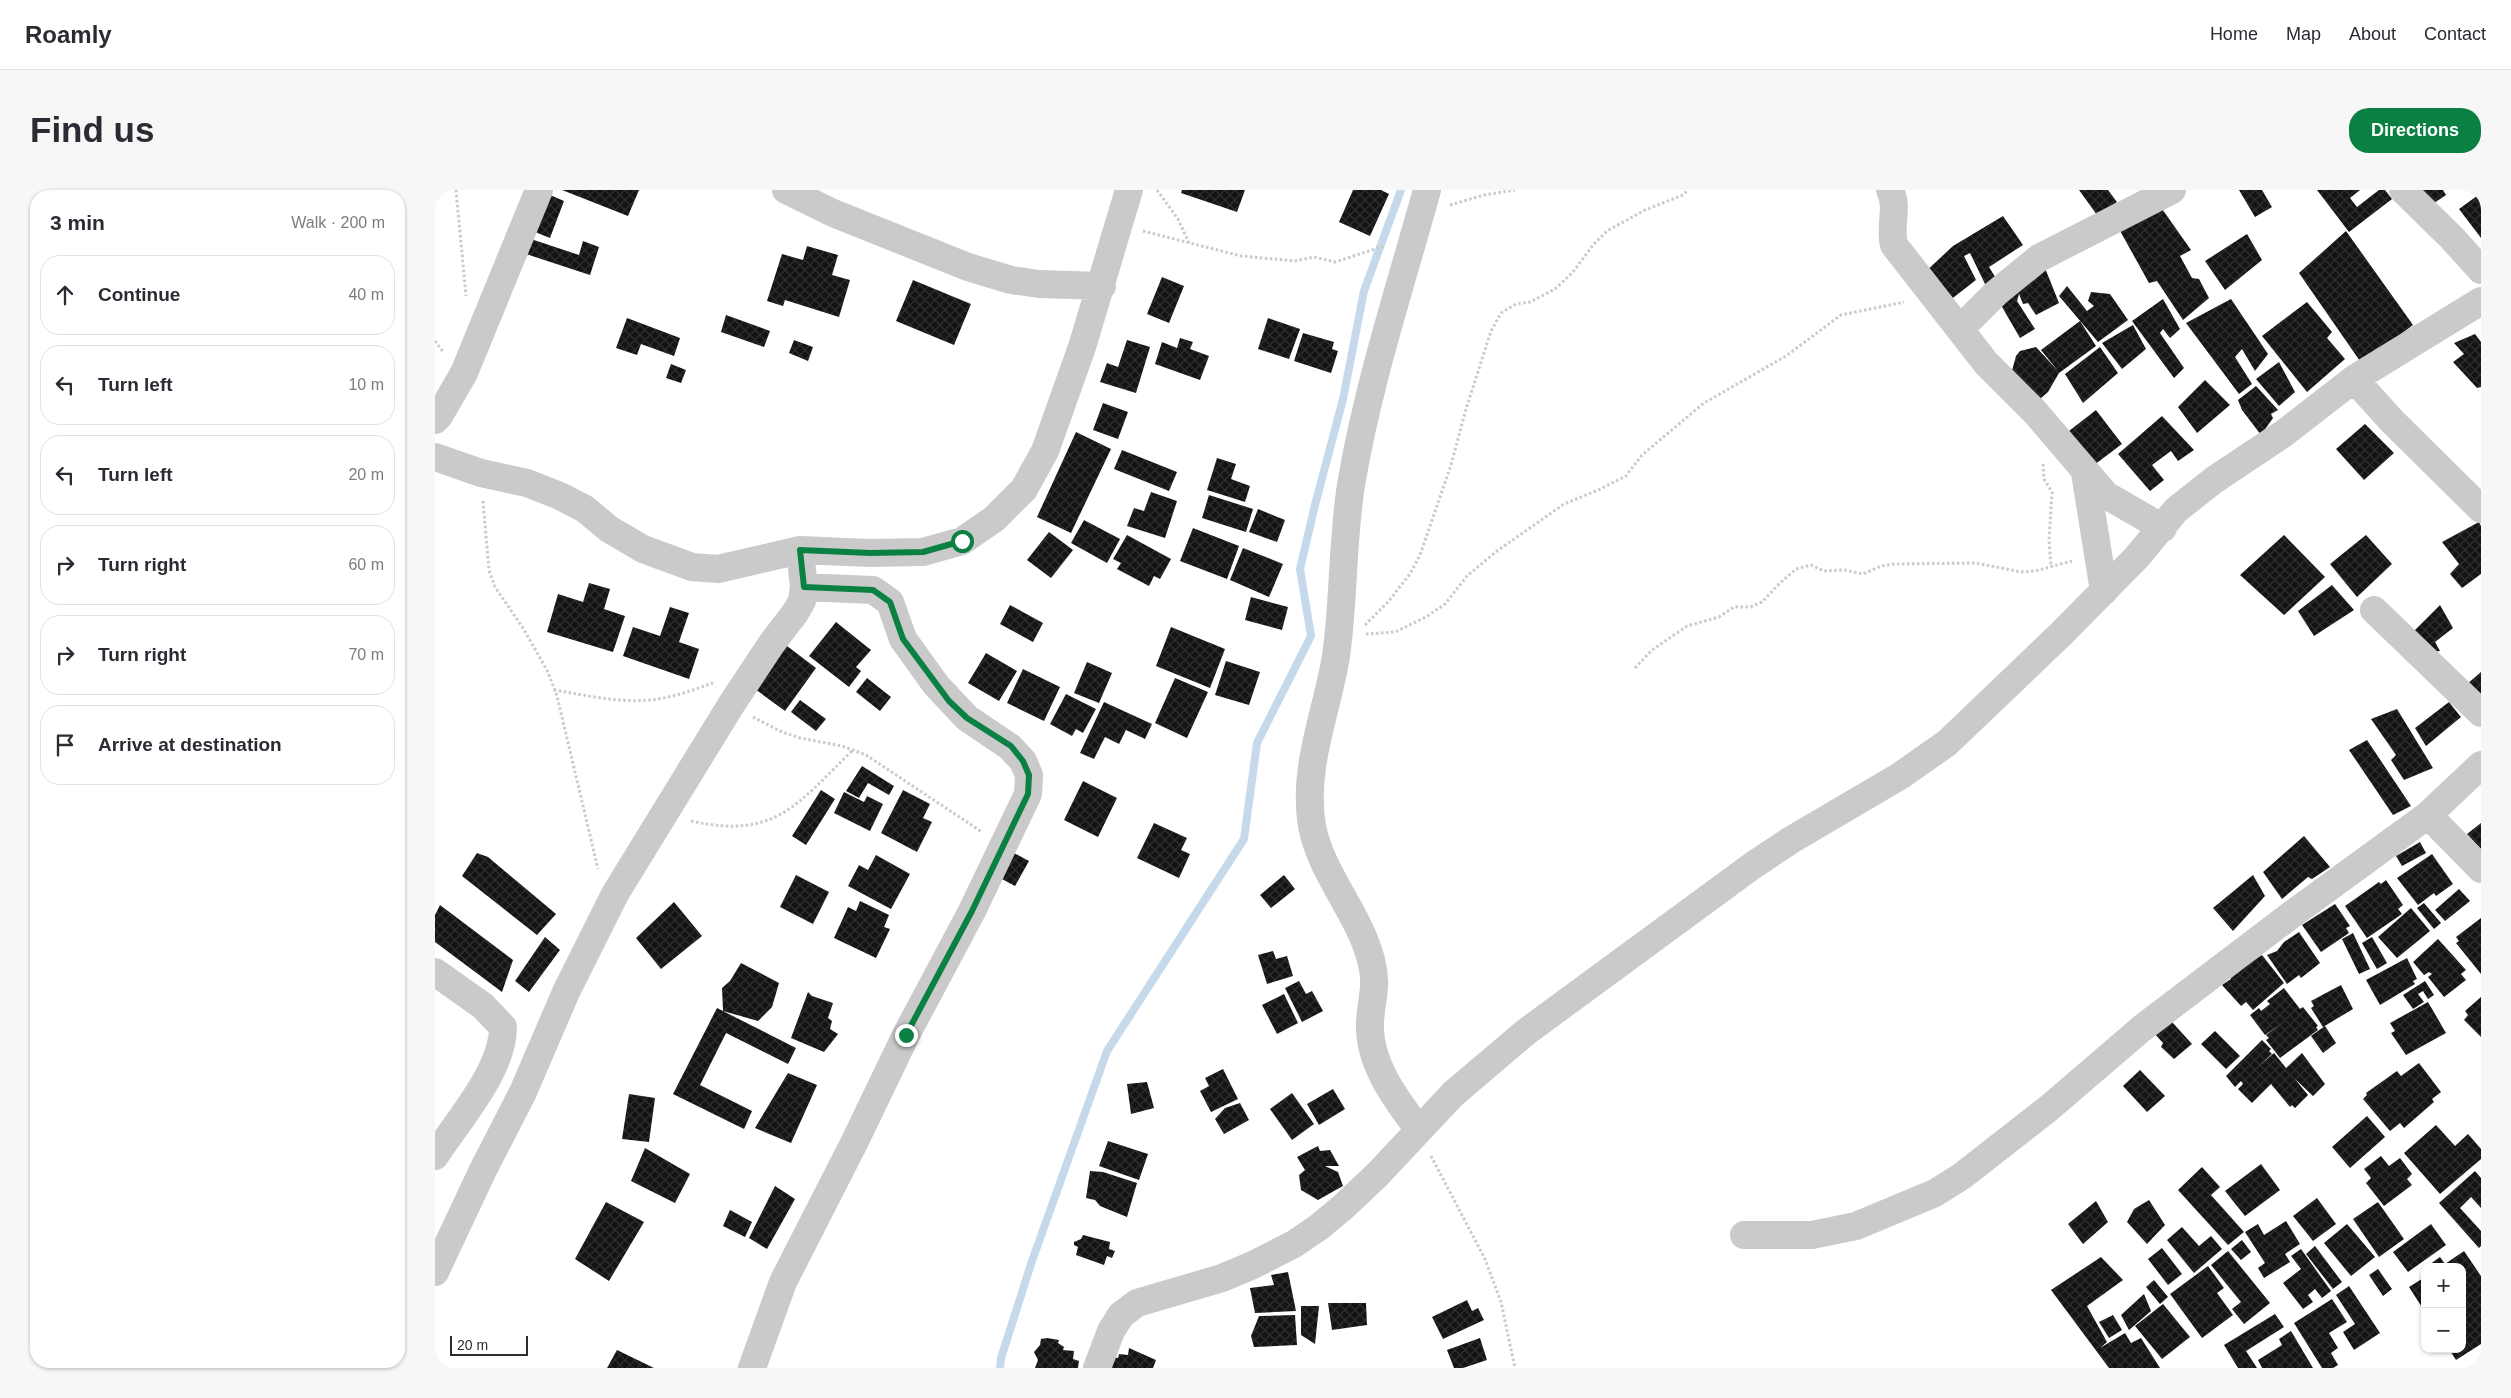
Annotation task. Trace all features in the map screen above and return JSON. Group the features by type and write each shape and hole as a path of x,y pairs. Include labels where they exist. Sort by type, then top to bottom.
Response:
{"street":[{"path":"435,420 464,374 539,190"},
{"path":"786,190 833,213 968,267 994,275 1011,280 1039,284 1102,286"},
{"path":"435,457 481,474 527,483 560,496 585,509 609,529 643,549 692,567 718,569 800,550 870,553 923,552 962,541 994,519 1024,489 1045,451 1102,286 1129,190"},
{"path":"1890,190 1896,210 1891,232 1894,245 1987,363 2035,412 2105,495 2163,528"},
{"path":"1961,328 1996,293 2039,258 2172,190"},
{"path":"2403,190 2452,238 2481,270"},
{"path":"1417,1131 1381,1072 1376,1058 1370,1029 1375,994 1371,960 1323,858 1312,826 1310,804 1313,756 1333,676 1339,635 1343,556 1351,487 1379,353 1424,202"},
{"path":"1097,1368 1111,1331 1121,1315 1137,1303 1222,1278 1293,1244 1343,1207 1487,1063 1652,938 1791,840 1900,776 1947,743 2009,685 2104,590 2163,528 2176,510 2214,480 2283,434 2354,379 2481,301"},
{"path":"2354,379 2392,421 2481,509"},
{"path":"2085,473 2104,590"},
{"path":"435,1272 481,1172 523,1092 566,992 615,894 731,705 795,614 802,601 804,587 800,550"},
{"path":"752,1368 783,1282 1028,794 1029,775 1023,761 1011,746 967,718 949,701 903,639 890,602 873,590 804,587"},
{"path":"2373,610 2481,713"},
{"path":"1744,1235 1821,1234 1856,1226 1935,1193 1962,1176 2049,1108 2141,1029 2428,815 2481,764"},
{"path":"2428,815 2481,869"},
{"path":"435,972 483,1006 503,1028 503,1042 493,1065 444,1121 435,1156"}],"path":[{"path":"456,190 466,300"},
{"path":"1157,190 1178,219 1189,244"},
{"path":"1424,202 1515,190"},
{"path":"1339,635 1369,623 1409,574 1420,555 1451,465 1466,409 1491,331 1501,313 1516,304 1529,302 1555,289 1573,272 1593,245 1607,231 1645,210 1683,195 1688,190"},
{"path":"1119,224 1189,244 1241,256 1295,261 1314,257 1335,262 1386,246 1409,252"},
{"path":"1339,635 1395,632 1426,618 1445,604 1467,576 1497,551 1564,504 1626,476 1642,455 1704,403 1787,356 1841,315 1925,298 1932,293"},
{"path":"2040,457 2044,479 2052,492 2049,540 2051,566"},
{"path":"481,474 489,570 495,587 523,628 548,672 567,732 598,871"},
{"path":"1635,668 1652,650 1687,626 1719,617 1734,608 1763,602 1790,573 1805,566 1811,565 1824,571 1844,570 1863,574 1881,566 1894,564 1976,563 2021,572 2035,571 2097,554"},
{"path":"554,690 598,698 650,700 682,694 754,670"},
{"path":"731,705 782,732 866,755 935,799 1002,848"},
{"path":"663,814 711,825 740,826 762,824 779,817 795,804 853,750"},
{"path":"1417,1131 1485,1259 1501,1302 1515,1368"}],"building":[{"path":"562,190 639,190 628,216"},
{"path":"1182,190 1245,190 1237,212 1181,193"},
{"path":"1353,190 1381,190 1389,194 1370,236 1339,222"},
{"path":"2079,190 2108,190 2117,202 2097,215"},
{"path":"2239,190 2262,190 2272,207 2255,217"},
{"path":"2317,190 2360,190 2350,198 2357,207 2379,190 2385,190 2392,199 2349,232"},
{"path":"2417,190 2443,190 2446,195 2428,207"},
{"path":"2481,193 2481,238 2459,209"},
{"path":"550,195 564,201 550,238 535,232"},
{"path":"2160,206 2191,250 2180,256 2192,278 2199,279 2209,298 2183,320 2157,281 2149,283 2119,229"},
{"path":"2003,216 2023,245 1989,267 1997,280 1986,286 1970,253 1964,256 1976,280 1945,304 1922,275 1953,246"},
{"path":"2346,231 2413,325 2362,364 2299,273"},
{"path":"2247,234 2262,260 2225,290 2205,261"},
{"path":"531,239 579,255 583,241 599,247 590,275 526,254"},
{"path":"807,246 838,255 832,275 850,280 839,317 785,300 783,306 767,301 782,254 803,260"},
{"path":"2045,268 2059,303 2036,315 2028,303 2023,304 2019,294 2017,301 2035,329 2020,338 1998,300"},
{"path":"1162,277 1184,286 1169,323 1147,314"},
{"path":"913,280 971,304 954,345 896,321"},
{"path":"2067,286 2087,311 2094,306 2088,301 2091,292 2110,294 2128,320 2098,342 2059,296"},
{"path":"2163,299 2180,329 2170,338 2163,329 2160,333 2184,368 2174,378 2132,321"},
{"path":"2231,299 2268,354 2255,371 2242,349 2235,357 2252,384 2239,394 2186,323"},
{"path":"2307,302 2332,332 2327,338 2345,359 2307,392 2262,336"},
{"path":"726,315 770,331 764,347 721,332"},
{"path":"627,318 680,338 674,356 641,344 637,355 616,348"},
{"path":"1268,318 1300,329 1289,359 1258,349"},
{"path":"2080,321 2096,346 2059,373 2048,392 2040,399 2011,374 2016,356 2020,351 2036,347 2058,371 2041,350"},
{"path":"2133,325 2146,349 2122,369 2102,343"},
{"path":"1303,333 1334,342 1332,349 1338,351 1331,373 1294,361"},
{"path":"2475,334 2481,342 2481,387 2477,388 2453,362 2464,354 2454,343"},
{"path":"1180,338 1193,342 1190,349 1209,356 1200,380 1155,364 1162,342 1177,348"},
{"path":"794,340 813,347 808,361 789,353"},
{"path":"1127,340 1150,347 1136,393 1100,382 1107,363 1118,367"},
{"path":"2100,347 2118,373 2083,403 2065,374"},
{"path":"2279,362 2295,392 2279,406 2256,379"},
{"path":"671,364 686,370 681,383 666,378"},
{"path":"2205,380 2230,405 2197,433 2178,407"},
{"path":"2256,386 2278,410 2271,414 2273,418 2261,435 2242,410 2238,400"},
{"path":"1103,403 1128,412 1118,439 1093,430"},
{"path":"2096,410 2122,444 2094,465 2069,431"},
{"path":"2162,416 2194,450 2178,461 2171,451 2152,465 2164,480 2150,491 2118,454"},
{"path":"2365,424 2394,453 2364,480 2336,449"},
{"path":"1076,432 1111,449 1071,533 1037,517"},
{"path":"1122,450 1177,472 1169,491 1114,469"},
{"path":"1217,458 1236,464 1231,479 1250,486 1245,502 1207,490"},
{"path":"1151,492 1177,501 1165,538 1127,526 1134,508 1144,511"},
{"path":"1209,495 1253,509 1246,532 1202,518"},
{"path":"1258,509 1285,520 1277,542 1249,532"},
{"path":"1084,520 1120,539 1107,563 1071,543"},
{"path":"2479,522 2481,526 2481,574 2462,588 2450,574 2459,564 2442,542"},
{"path":"1193,528 1239,546 1227,579 1180,561"},
{"path":"1049,532 1073,550 1051,578 1027,560"},
{"path":"1127,535 1171,559 1160,579 1154,576 1149,586 1117,569 1121,563 1113,559"},
{"path":"2284,535 2325,577 2284,615 2240,575"},
{"path":"2366,535 2392,564 2357,597 2330,564"},
{"path":"1243,548 1283,564 1269,597 1230,580"},
{"path":"589,583 610,589 604,609 625,616 613,652 547,632 558,594 583,602"},
{"path":"2332,585 2354,610 2314,636 2298,611"},
{"path":"1251,597 1288,607 1282,630 1245,620"},
{"path":"1010,605 1043,623 1033,642 1000,624"},
{"path":"2440,605 2453,628 2435,642 2440,651 2420,654 2406,639"},
{"path":"670,607 689,613 679,642 699,649 689,679 623,656 633,627 660,636"},
{"path":"836,622 871,650 856,667 861,671 849,687 809,656"},
{"path":"1171,627 1225,649 1210,688 1156,666"},
{"path":"787,646 816,668 785,711 755,689"},
{"path":"986,653 1017,671 999,701 968,683"},
{"path":"1226,661 1260,672 1249,705 1215,695"},
{"path":"1087,662 1112,673 1099,703 1074,693"},
{"path":"1023,669 1060,687 1044,721 1007,703"},
{"path":"2481,672 2481,702 2466,685"},
{"path":"867,678 891,697 880,711 856,692"},
{"path":"1175,678 1208,692 1187,738 1155,723"},
{"path":"1066,694 1096,709 1083,733 1076,729 1072,736 1050,724"},
{"path":"800,700 826,719 816,731 791,712"},
{"path":"1104,702 1152,724 1145,739 1126,730 1119,744 1105,737 1094,759 1080,753"},
{"path":"2449,702 2461,717 2426,746 2415,728"},
{"path":"2397,709 2433,768 2404,780 2391,760 2396,755 2371,719"},
{"path":"2367,740 2411,806 2393,815 2349,750"},
{"path":"862,766 894,786 889,795 868,783 859,798 846,791"},
{"path":"1083,781 1117,798 1098,837 1064,820"},
{"path":"821,790 835,799 806,845 792,836"},
{"path":"903,790 930,804 923,818 932,822 917,852 881,833"},
{"path":"844,792 864,802 867,796 883,804 870,831 834,813"},
{"path":"1154,823 1187,838 1181,850 1190,854 1179,878 1137,858"},
{"path":"2481,823 2481,849 2467,834"},
{"path":"2304,836 2330,867 2312,879 2308,877 2282,899 2263,872"},
{"path":"2420,842 2426,853 2402,866 2396,856"},
{"path":"1012,852 1029,861 1015,886 998,877"},
{"path":"477,853 488,857 556,914 537,935 462,876"},
{"path":"2432,854 2453,884 2436,896 2434,893 2418,905 2397,878"},
{"path":"876,855 910,874 891,909 848,886 859,865 868,870"},
{"path":"796,875 829,892 813,924 780,907"},
{"path":"1284,875 1295,889 1271,908 1260,895"},
{"path":"2253,875 2265,896 2233,931 2213,908"},
{"path":"2386,880 2403,905 2398,909 2402,914 2367,938 2345,906 2379,882 2381,884"},
{"path":"2459,889 2470,901 2445,921 2435,910"},
{"path":"860,901 889,915 884,927 890,929 876,958 834,938 848,907 856,911"},
{"path":"674,902 702,936 661,969 636,938"},
{"path":"2424,903 2441,923 2434,929 2417,908"},
{"path":"2335,904 2350,926 2346,928 2349,933 2321,952 2302,925"},
{"path":"440,905 513,960 502,992 435,942 435,915"},
{"path":"2411,908 2430,931 2397,958 2378,937"},
{"path":"2481,918 2481,974 2456,943 2459,941 2456,937"},
{"path":"2299,932 2320,963 2301,978 2299,975 2287,984 2267,955 2277,951 2284,942"},
{"path":"2353,933 2370,969 2359,974 2342,939"},
{"path":"545,937 560,950 529,992 515,981"},
{"path":"2372,937 2387,963 2377,969 2362,943"},
{"path":"2438,939 2466,970 2461,974 2466,980 2444,997 2428,977 2432,974 2429,972 2424,975 2413,962"},
{"path":"1273,951 1276,959 1287,956 1293,976 1267,984 1258,955"},
{"path":"2262,955 2284,983 2253,1010 2246,1002 2241,1006 2222,985 2231,979 2230,969 2243,967"},
{"path":"2407,958 2417,979 2413,981 2415,984 2380,1005 2366,980"},
{"path":"741,963 779,983 772,1007 758,1021 723,1011 722,988 730,981"},
{"path":"1299,981 1306,994 1312,991 1323,1011 1302,1022 1285,988"},
{"path":"2425,981 2434,995 2428,999 2423,991 2418,994 2424,1002 2413,1009 2403,995"},
{"path":"2341,985 2353,1009 2323,1027 2311,1008 2314,1006 2311,1001"},
{"path":"2284,988 2300,1009 2303,1007 2318,1026 2316,1027 2318,1030 2280,1058 2266,1040 2269,1038 2266,1035 2281,1024 2265,1035 2250,1015 2259,1008 2261,1011 2270,1004 2267,1001"},
{"path":"808,992 812,996 833,1003 828,1018 832,1021 830,1029 838,1034 824,1052 791,1038"},
{"path":"1284,994 1298,1023 1277,1034 1262,1005"},
{"path":"2481,997 2481,1037 2464,1020 2468,1015 2465,1011"},
{"path":"2428,1002 2446,1033 2406,1055 2391,1033 2395,1031 2390,1023"},
{"path":"717,1008 796,1048 788,1064 726,1033 700,1085 752,1111 744,1129 673,1094"},
{"path":"2172,1022 2192,1044 2174,1059 2161,1047 2163,1043 2154,1033"},
{"path":"2325,1026 2336,1043 2323,1053 2311,1036"},
{"path":"2215,1031 2240,1056 2226,1069 2201,1044"},
{"path":"2262,1040 2271,1049 2269,1051 2272,1054 2258,1067 2274,1053 2286,1068 2302,1053 2325,1084 2313,1096 2295,1079 2308,1095 2295,1108 2292,1105 2290,1107 2271,1084 2252,1103 2238,1089 2243,1084 2241,1081 2235,1087 2226,1076"},
{"path":"2419,1063 2441,1092 2432,1099 2434,1102 2404,1128 2400,1123 2390,1131 2363,1099 2367,1095 2366,1093 2397,1071 2401,1076"},
{"path":"1223,1069 1238,1099 1211,1112 1200,1091 1209,1086 1205,1078"},
{"path":"2140,1070 2165,1096 2147,1112 2123,1086"},
{"path":"788,1073 817,1085 791,1143 755,1128"},
{"path":"1147,1082 1154,1108 1131,1114 1127,1084"},
{"path":"1333,1089 1345,1109 1319,1125 1307,1104"},
{"path":"1292,1093 1314,1124 1292,1140 1270,1109"},
{"path":"629,1094 655,1098 649,1142 622,1139"},
{"path":"1240,1103 1249,1120 1224,1134 1215,1119 1225,1108"},
{"path":"2367,1116 2385,1137 2350,1168 2332,1147"},
{"path":"2436,1125 2455,1146 2468,1134 2481,1149 2481,1159 2440,1194 2404,1153"},
{"path":"1108,1141 1148,1154 1139,1180 1099,1166"},
{"path":"1318,1146 1320,1151 1330,1150 1339,1166 1325,1166 1338,1172 1343,1186 1318,1200 1301,1190 1299,1175 1305,1170 1297,1157"},
{"path":"645,1148 690,1174 675,1203 631,1181"},
{"path":"2381,1156 2389,1166 2400,1158 2412,1174 2407,1179 2412,1185 2384,1206 2366,1183 2371,1178 2364,1169"},
{"path":"2261,1164 2280,1190 2245,1216 2225,1191"},
{"path":"2202,1167 2220,1187 2211,1195 2244,1232 2228,1245 2178,1190"},
{"path":"1090,1171 1103,1172 1137,1183 1127,1217 1100,1206 1095,1200 1086,1198"},
{"path":"2475,1171 2481,1178 2481,1208 2471,1197 2460,1208 2481,1231 2481,1246 2479,1248 2439,1203"},
{"path":"775,1186 795,1199 767,1249 749,1238"},
{"path":"2317,1198 2336,1224 2313,1241 2293,1216"},
{"path":"2149,1200 2165,1225 2147,1244 2127,1222 2134,1209"},
{"path":"2096,1201 2108,1222 2083,1244 2068,1224"},
{"path":"606,1202 644,1222 609,1281 575,1259"},
{"path":"2378,1202 2404,1239 2379,1257 2353,1219"},
{"path":"730,1210 752,1222 745,1237 723,1226"},
{"path":"2286,1221 2300,1244 2285,1254 2290,1262 2264,1278 2258,1268 2265,1263 2245,1232 2258,1224 2264,1235"},
{"path":"2347,1224 2375,1257 2351,1276 2324,1243"},
{"path":"2431,1224 2446,1245 2408,1272 2393,1252"},
{"path":"2182,1227 2199,1246 2211,1236 2222,1249 2194,1273 2167,1240"},
{"path":"1083,1235 1110,1242 1109,1249 1115,1251 1112,1258 1107,1256 1104,1265 1076,1255 1078,1247 1074,1245 1074,1242 1081,1239"},
{"path":"2242,1240 2251,1252 2241,1260 2231,1249"},
{"path":"2315,1246 2342,1282 2333,1289 2306,1254"},
{"path":"2162,1248 2182,1274 2168,1285 2148,1259"},
{"path":"2301,1249 2331,1291 2322,1298 2315,1289 2308,1295 2313,1302 2303,1309 2283,1283 2301,1269 2291,1256"},
{"path":"2228,1251 2270,1303 2244,1324 2232,1309 2241,1302 2211,1265"},
{"path":"2464,1251 2481,1276 2481,1344 2456,1360 2452,1353 2466,1353 2466,1263 2446,1263"},
{"path":"2101,1257 2123,1280 2087,1306 2107,1342 2100,1348 2125,1333 2131,1343 2141,1338 2160,1368 2109,1368 2051,1290"},
{"path":"2440,1257 2444,1263 2432,1263"},
{"path":"2208,1266 2224,1288 2217,1293 2233,1315 2202,1338 2170,1294"},
{"path":"2378,1269 2392,1289 2383,1296 2369,1275"},
{"path":"1288,1272 1296,1311 1255,1313 1250,1288 1274,1285 1271,1275"},
{"path":"2154,1280 2168,1297 2160,1304 2146,1287"},
{"path":"2421,1280 2421,1306 2409,1287"},
{"path":"2349,1286 2380,1333 2354,1350 2343,1332 2355,1324 2336,1295"},
{"path":"2144,1294 2151,1311 2129,1330 2121,1315"},
{"path":"2332,1299 2347,1322 2329,1333 2338,1348 2331,1353 2338,1365 2333,1368 2322,1368 2294,1323"},
{"path":"1467,1300 1472,1311 1478,1308 1484,1320 1443,1339 1432,1317"},
{"path":"1328,1303 1366,1303 1367,1325 1332,1330"},
{"path":"2163,1304 2190,1337 2162,1359 2135,1326"},
{"path":"1301,1306 1319,1306 1315,1344 1301,1335"},
{"path":"2275,1314 2284,1327 2246,1351 2257,1368 2238,1368 2224,1345"},
{"path":"1295,1315 1297,1345 1254,1347 1251,1336 1259,1316"},
{"path":"2113,1315 2122,1330 2109,1338 2099,1322"},
{"path":"2291,1331 2313,1368 2262,1368 2258,1360 2282,1345 2279,1339"},
{"path":"1480,1338 1487,1360 1463,1368 1454,1368 1447,1350"},
{"path":"1041,1339 1059,1340 1058,1343 1064,1347 1063,1350 1074,1351 1073,1359 1079,1361 1078,1368 1035,1368 1038,1360 1034,1352 1040,1345"},
{"path":"1129,1348 1156,1360 1153,1368 1109,1368 1113,1357 1118,1358 1119,1354 1128,1355"},
{"path":"617,1350 654,1368 607,1368"}],"waterway":[{"path":"1000,1368 1001,1358 1032,1261 1107,1051 1244,839 1257,743 1311,636 1300,569 1343,399 1364,291 1401,190"}],"route":[{"path":"906,1035 972,911 1028,794 1029,775 1023,761 1011,746 967,718 936,685 903,639 890,602 873,590 804,587 800,550 870,553 923,552 962,541"}]}
